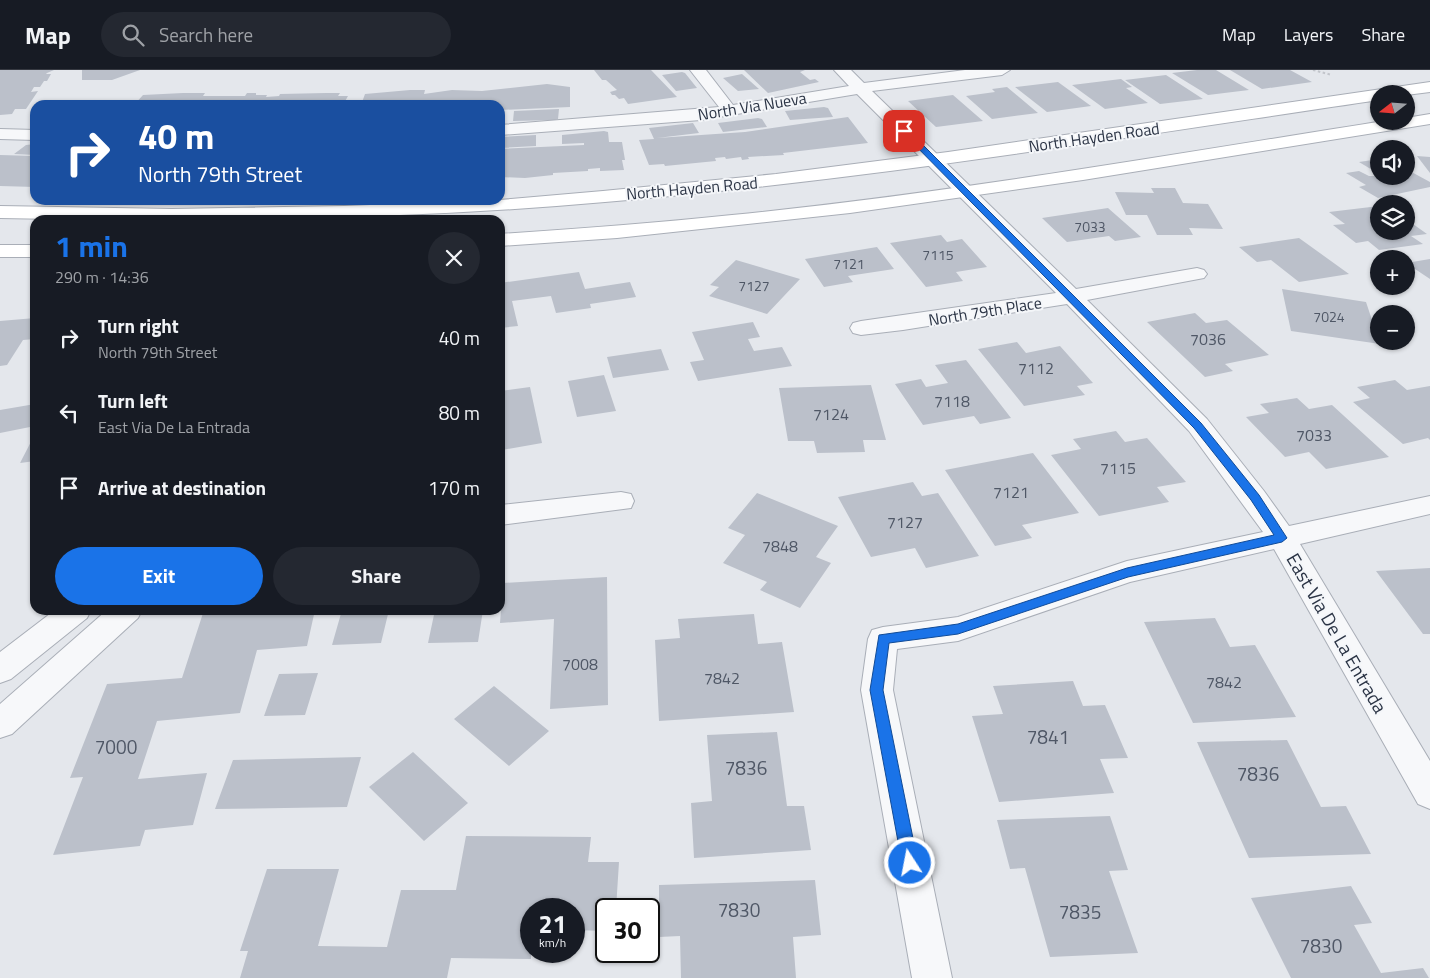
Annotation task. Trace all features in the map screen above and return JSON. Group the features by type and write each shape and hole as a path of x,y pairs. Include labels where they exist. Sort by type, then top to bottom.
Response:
{"main road":[{"path":"1411,73 1430,82"},
{"path":"1415,89 1430,87"},
{"name":"North Hayden Road","path":"505,204 685,189 934,160 1370,96"},
{"name":"North Hayden Road","path":"505,240 689,224 966,192 1430,119"},
{"name":"North Hayden Road","path":"350,215 488,205"},
{"name":"North Hayden Road","path":"0,212 252,215"},
{"path":"0,251 30,251"}],"street":[{"path":"698,70 730,112"},
{"name":"East Via De La Entrada","path":"842,70 1072,297 1198,425 1255,498 1282,538 1430,793"},
{"name":"North Via Nueva","path":"505,130 615,123 730,112 861,89 1002,70"},
{"path":"0,134 30,135"},
{"name":"North 79th Place","path":"861,328 912,323 1197,274"},
{"path":"505,514 621,501"},
{"path":"932,978 877,690 884,639 958,629 1127,572 1430,505"},
{"path":"0,670 70,615"},
{"path":"0,724 121,615"}],"building":[{"path":"0,70 54,70 46,74 51,74 40,87 34,87 31,92 38,91 30,100 26,109 15,109 12,114 0,115"},
{"path":"82,70 140,70 112,80 82,80"},
{"path":"594,70 651,70 677,97 628,104 624,98 619,99 612,95 610,92 617,90 606,80 602,80"},
{"path":"744,70 805,70 800,72 810,80 815,79 819,82 768,93"},
{"path":"1216,70 1249,90 1208,95 1172,73"},
{"path":"1230,70 1290,70 1312,82 1262,89"},
{"path":"685,73 697,88 676,91 662,75"},
{"path":"742,74 759,89 738,91 723,78"},
{"path":"1166,75 1203,99 1160,104 1125,80"},
{"path":"1121,79 1132,87 1126,88 1148,103 1105,109 1072,85"},
{"path":"1058,82 1091,106 1047,112 1015,87"},
{"path":"547,84 570,87 570,107 505,110 505,100 363,100 365,94 410,90 425,90 424,94 452,90 482,91"},
{"path":"1007,87 1038,113 992,119 966,96 995,92 992,89"},
{"path":"205,93 203,96 245,96 247,93 256,93 256,95 267,95 266,97 279,96 280,94 340,93 338,96 348,96 346,100 138,100 143,95"},
{"path":"953,95 983,121 936,127 908,101"},
{"path":"828,108 833,117 790,120 785,111"},
{"path":"559,109 558,119 555,120 513,121 514,111"},
{"path":"848,117 868,143 783,153 784,155 748,157 749,159 742,160 741,157 726,159 725,157 715,158 716,161 665,166 664,164 649,165 639,140 654,139 649,128 693,123 699,133 657,138 745,132"},
{"path":"762,119 767,127 723,132 718,123"},
{"path":"608,132 609,142 622,142 625,160 622,160 624,170 600,171 600,168 525,178 505,177 505,149 584,145 584,143 562,144 562,135"},
{"path":"536,135 536,146 505,148 505,137"},
{"path":"26,145 30,145 30,155 14,154"},
{"path":"0,155 30,156 30,187 0,186"},
{"path":"1417,156 1430,157 1430,173"},
{"path":"1370,160 1370,169 1359,162"},
{"path":"1359,171 1369,176 1370,185 1415,185 1415,174 1430,182 1430,187 1392,195 1373,195 1359,187 1366,185 1346,173"},
{"path":"1151,188 1175,188 1183,203 1208,204 1223,229 1189,228 1193,235 1157,235 1147,215 1126,215 1115,192 1154,193"},
{"path":"1370,207 1370,240 1415,239 1423,244 1379,250 1368,241 1356,243 1333,225 1345,224 1329,212"},
{"path":"1108,208 1141,237 1115,241 1109,236 1067,242 1042,218"},
{"path":"1415,225 1427,234 1415,236"},
{"path":"941,235 947,242 962,239 987,267 956,272 963,281 926,287 890,243"},
{"path":"1299,238 1349,274 1299,282 1271,260 1257,262 1239,247"},
{"path":"877,247 894,269 848,276 853,282 824,287 805,259"},
{"path":"1430,259 1430,279 1415,269 1415,262"},
{"path":"736,260 800,279 767,314 709,296 719,287 710,285"},
{"path":"579,272 585,289 630,282 636,297 590,304 591,308 556,313 551,296 512,301 518,326 505,327 505,282"},
{"path":"1282,289 1366,302 1370,314 1370,343 1291,331"},
{"path":"1195,313 1206,323 1227,320 1269,355 1225,364 1233,371 1205,377 1147,322"},
{"path":"30,318 30,339 23,340 7,365 0,366 0,321"},
{"path":"753,322 760,337 748,339 754,351 782,347 792,366 698,381 690,362 704,360 692,332"},
{"path":"1017,342 1026,353 1060,346 1093,383 1077,386 1085,395 1024,406 978,349"},
{"path":"661,349 669,370 613,378 607,357"},
{"path":"966,360 1011,418 980,424 974,416 923,425 895,384 921,379 926,387 948,383 935,365"},
{"path":"604,375 616,411 577,417 568,381"},
{"path":"1395,380 1407,390 1430,386 1430,440 1428,438 1403,444 1353,402 1370,398 1357,387"},
{"path":"871,385 886,440 863,440 865,452 817,453 814,441 788,441 779,388"},
{"path":"530,387 542,443 505,449 505,390"},
{"path":"1297,398 1309,409 1332,405 1389,457 1326,469 1309,452 1285,457 1246,417 1269,413 1260,404"},
{"path":"30,405 30,427 0,433 0,410"},
{"path":"1116,431 1125,442 1147,438 1186,482 1157,487 1169,502 1099,516 1051,455 1081,449 1073,439"},
{"path":"30,444 30,462 20,463"},
{"path":"1033,453 1079,513 1022,525 1032,538 995,546 945,470"},
{"path":"913,482 922,496 938,493 979,556 926,568 915,548 871,557 838,497"},
{"path":"757,493 838,526 816,557 831,563 800,608 760,590 767,582 723,563 745,535 728,528"},
{"path":"1430,568 1430,634 1423,634 1376,571"},
{"path":"607,577 608,705 550,709 554,619 500,623 501,615 505,615 505,583"},
{"path":"754,614 758,644 782,642 794,712 659,721 655,640 680,638 678,619"},
{"path":"202,615 314,615 307,646 257,650 240,713 157,721 138,779 207,773 193,825 145,830 140,846 53,855 83,777 70,778 107,684 182,678"},
{"path":"341,615 388,615 381,643 332,645"},
{"path":"434,615 482,615 478,642 428,643"},
{"path":"1215,618 1230,647 1255,645 1296,717 1193,723 1144,622"},
{"path":"318,673 305,715 264,716 279,674"},
{"path":"1073,681 1083,706 1105,705 1128,758 1100,759 1114,793 999,802 972,716 1003,714 993,686"},
{"path":"494,686 549,731 509,766 454,719"},
{"path":"777,732 787,806 804,806 811,850 694,858 691,803 712,801 707,735"},
{"path":"1287,740 1321,807 1346,806 1371,854 1249,858 1197,742"},
{"path":"413,752 468,803 424,841 369,787"},
{"path":"361,757 347,807 215,809 233,760"},
{"path":"1110,816 1128,870 1109,871 1138,953 1050,957 1025,868 1010,869 997,820"},
{"path":"466,836 591,837 588,862 619,862 617,898 595,898 595,931 585,930 585,898 520,898 520,959 451,958 447,978 240,978 248,951 240,951 267,869 339,869 318,946 387,947 401,890 456,890"},
{"path":"815,880 821,935 793,937 796,978 681,978 680,936 660,937 659,885"},
{"path":"1351,886 1372,923 1354,925 1381,973 1423,968 1429,978 1291,978 1251,898"}],"route":[{"path":"904,131 1198,425 1255,498 1282,538 1127,572 958,629 884,639 877,690 910,863"}]}
